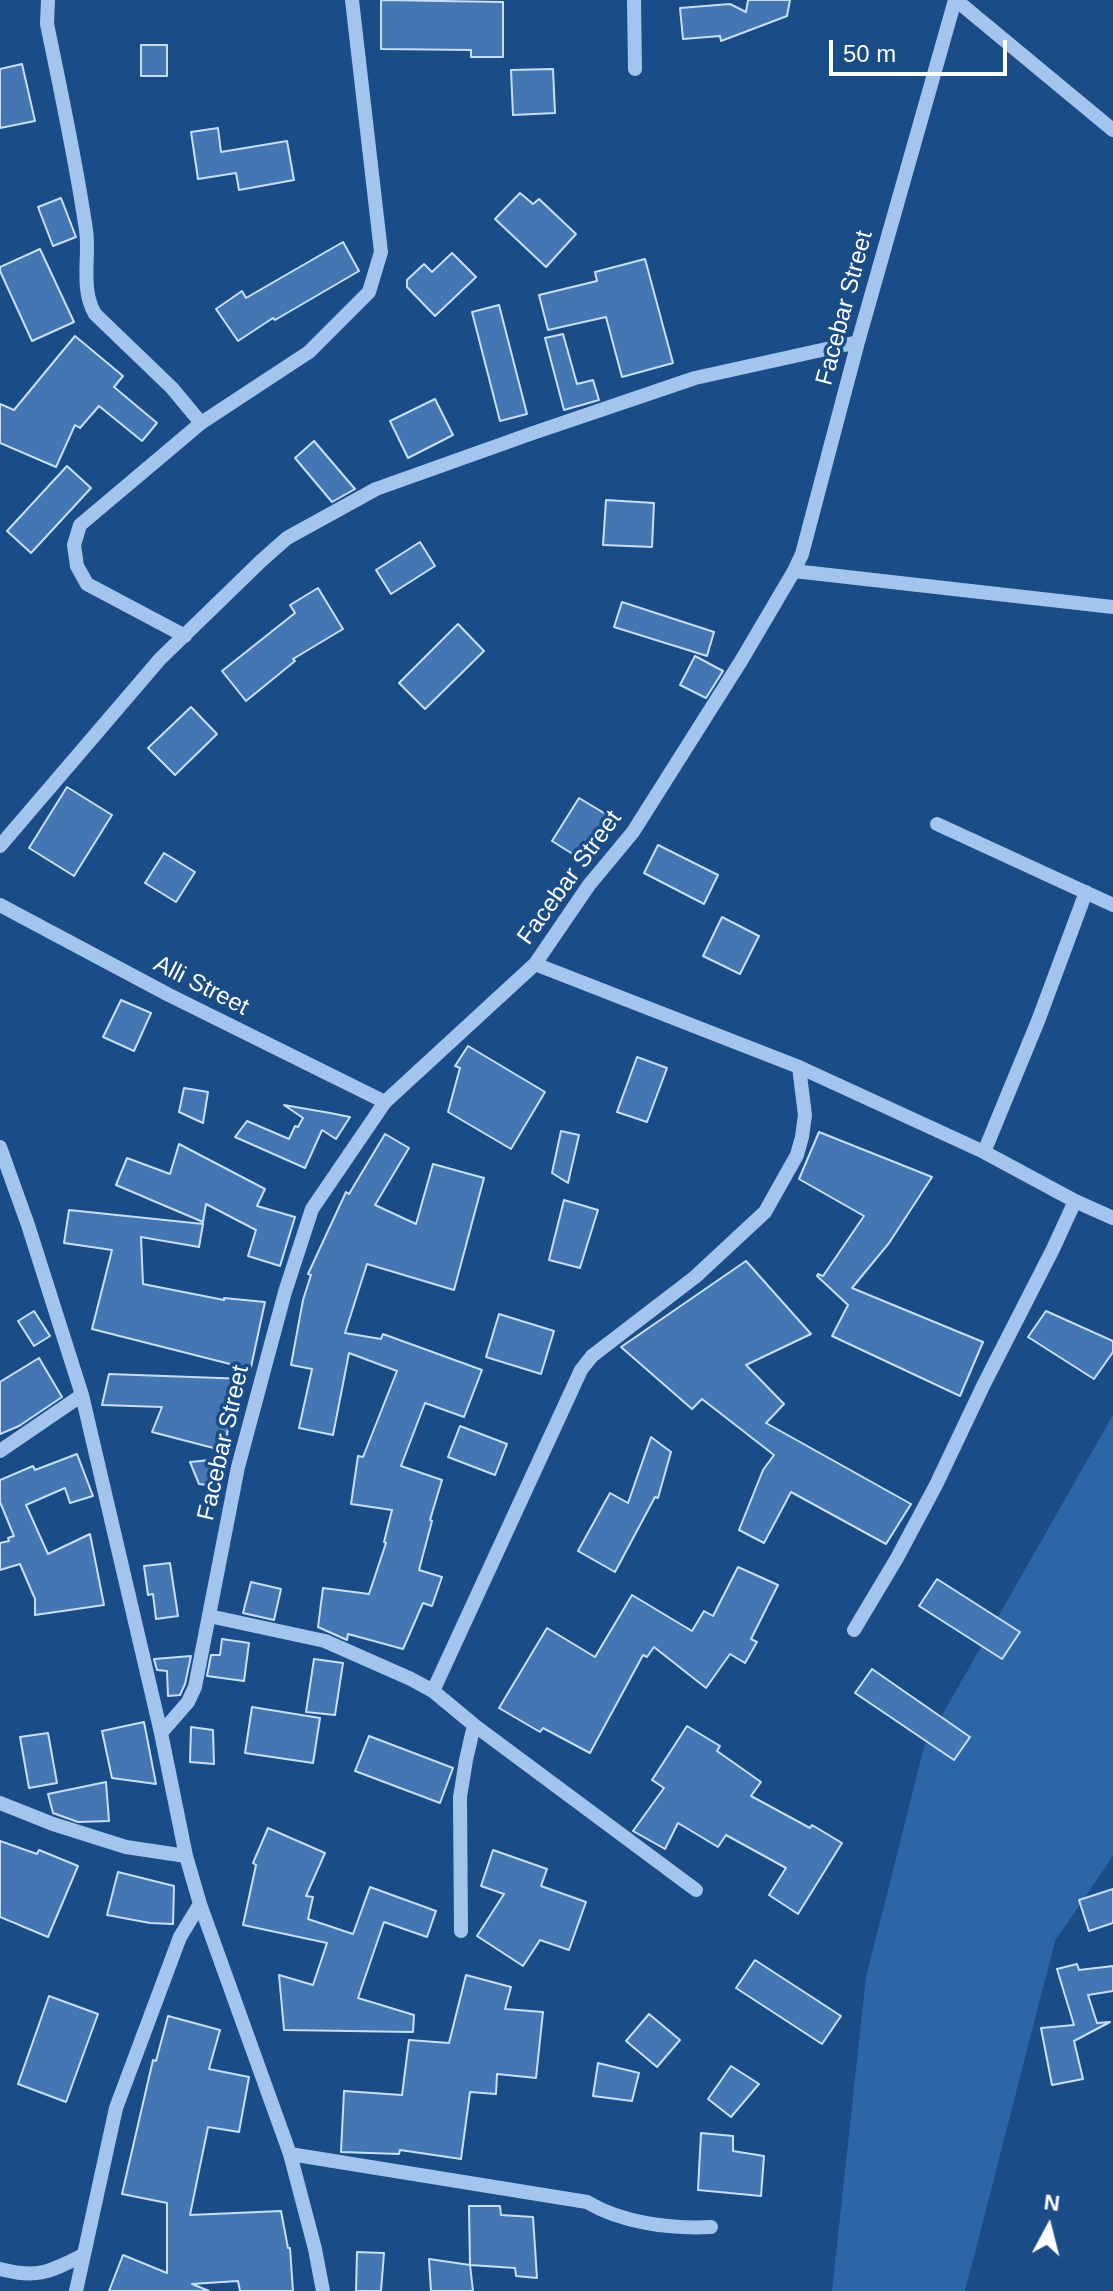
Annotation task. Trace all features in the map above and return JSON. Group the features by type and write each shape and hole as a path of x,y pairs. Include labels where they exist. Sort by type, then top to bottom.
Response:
{"street":[{"path":"48,0 47,24 77,172 88,246 86,293 89,304 95,314 172,388 201,423"},
{"path":"185,636 87,584 77,566 74,545 80,525 201,423 309,352 369,292 381,252 352,0"},
{"path":"634,0 635,69"},
{"path":"955,0 1113,130"},
{"name":"Facebar Street","path":"161,1733 192,1695 238,1467 285,1292 312,1209 385,1102 535,964 589,885 633,832 741,661 802,554 858,342 955,0"},
{"path":"0,846 160,659 287,538 376,489 695,378 858,342"},
{"path":"794,571 1113,607"},
{"path":"937,824 1113,905"},
{"path":"984,1152 1038,1021 1086,892"},
{"name":"Alli Street","path":"0,905 169,995 385,1102"},
{"path":"535,964 799,1067 984,1152 1113,1218"},
{"path":"433,1691 581,1370 592,1356 695,1277 765,1212 797,1155 802,1137 805,1115 799,1067"},
{"path":"0,1147 82,1395 161,1733 186,1856 200,1904 290,2154 323,2291"},
{"path":"854,1630 936,1485 1075,1201"},
{"path":"0,1451 82,1395"},
{"path":"209,1616 325,1641 433,1691 696,1890"},
{"path":"461,1931 460,1797 474,1725"},
{"path":"0,1803 126,1847 186,1856"},
{"path":"76,2291 116,2108 177,1944 200,1904"},
{"path":"290,2154 587,2202 602,2211 648,2222 688,2228 711,2227"},
{"path":"0,2269 24,2275 40,2274 83,2255"}],"shaded area":[{"path":"1113,1415 1113,1856 1055,1941 965,2291 832,2291 866,1977 924,1747"}],"building":[{"path":"381,0 503,2 503,57 471,57 471,50 381,49"},
{"path":"748,0 790,0 787,16 721,41 720,36 683,39 680,8 730,4 746,12"},
{"path":"141,45 167,45 167,76 141,76"},
{"path":"22,64 35,121 0,128 0,69"},
{"path":"553,69 555,113 513,115 511,70"},
{"path":"218,128 221,152 287,141 294,180 239,190 236,173 198,179 191,132"},
{"path":"520,193 533,204 539,199 576,234 546,267 495,219"},
{"path":"61,198 76,237 53,246 38,207"},
{"path":"343,242 359,271 238,341 216,309 242,291 246,298"},
{"path":"40,249 74,322 32,341 0,267"},
{"path":"452,253 476,277 435,316 407,287 407,280 424,264 432,272"},
{"path":"645,259 673,363 622,377 606,317 548,330 539,295 597,281 595,272"},
{"path":"499,305 527,414 500,421 472,312"},
{"path":"563,334 577,384 593,380 599,400 564,410 545,338"},
{"path":"75,336 123,376 114,387 157,423 142,441 99,406 80,428 75,425 56,467 0,443 0,404 14,410"},
{"path":"435,399 453,435 408,458 390,421"},
{"path":"314,441 355,489 332,502 295,458"},
{"path":"67,466 91,488 31,553 7,531"},
{"path":"606,500 654,503 652,547 603,545"},
{"path":"420,542 435,566 391,594 376,570"},
{"path":"318,588 343,629 293,659 295,661 246,701 222,671 295,613 290,605"},
{"path":"622,602 714,632 707,656 614,627"},
{"path":"458,624 484,651 425,709 399,683"},
{"path":"695,656 723,671 706,698 680,685"},
{"path":"191,707 217,734 175,775 148,748"},
{"path":"67,787 112,815 74,876 29,848"},
{"path":"579,798 614,819 587,863 552,841"},
{"path":"658,845 718,875 704,904 644,873"},
{"path":"164,853 195,872 176,902 145,883"},
{"path":"722,917 759,936 740,974 703,956"},
{"path":"121,1000 151,1013 134,1051 103,1037"},
{"path":"468,1046 545,1092 511,1149 448,1112 460,1068 455,1066"},
{"path":"637,1057 667,1068 647,1122 617,1112"},
{"path":"184,1088 208,1092 203,1123 179,1112"},
{"path":"284,1105 350,1117 336,1139 322,1130 305,1168 235,1137 247,1121 289,1139 303,1118"},
{"path":"561,1131 579,1135 568,1183 552,1173"},
{"path":"819,1132 932,1177 889,1243 852,1288 983,1342 960,1396 832,1336 848,1305 817,1276 823,1276 864,1216 799,1179"},
{"path":"385,1134 409,1148 375,1205 416,1224 433,1164 484,1178 454,1290 367,1264 345,1333 381,1339 383,1334 482,1370 464,1417 425,1403 401,1466 442,1480 419,1570 442,1577 432,1606 423,1603 403,1649 348,1634 347,1640 318,1627 323,1588 369,1594 386,1543 392,1510 351,1504 358,1456 363,1457 397,1371 349,1353 333,1435 299,1428 312,1369 291,1365 311,1275 308,1274 346,1192 349,1194"},
{"path":"179,1144 265,1189 257,1206 295,1217 280,1266 248,1256 256,1230 206,1204 203,1222 116,1185 127,1158 170,1174"},
{"path":"564,1200 598,1210 580,1268 549,1260"},
{"path":"69,1210 203,1224 199,1247 141,1237 143,1284 224,1300 265,1302 251,1367 92,1329 112,1250 64,1243"},
{"path":"746,1261 811,1334 746,1365 784,1404 766,1423 911,1504 886,1544 791,1492 764,1543 739,1530 763,1470 774,1455 702,1399 692,1409 621,1347"},
{"path":"34,1311 50,1336 34,1346 18,1321"},
{"path":"1046,1311 1113,1341 1113,1352 1094,1379 1028,1337"},
{"path":"499,1314 554,1331 541,1374 486,1357"},
{"path":"39,1358 62,1397 19,1426 0,1434 0,1382"},
{"path":"109,1374 246,1379 229,1420 225,1451 152,1432 162,1407 102,1405"},
{"path":"460,1426 507,1444 495,1475 448,1457"},
{"path":"651,1437 671,1452 658,1498 655,1497 615,1572 578,1551 610,1493 628,1503"},
{"path":"77,1454 93,1496 70,1503 65,1488 26,1505 48,1554 90,1534 104,1605 35,1615 35,1599 20,1564 0,1570 0,1543 14,1536 0,1502 0,1480 33,1466 35,1470"},
{"path":"220,1459 215,1486 199,1484 190,1462"},
{"path":"170,1563 178,1616 156,1619 153,1594 148,1595 144,1566"},
{"path":"738,1567 778,1585 751,1639 757,1642 745,1663 730,1654 706,1688 654,1647 647,1657 643,1655 590,1753 543,1728 540,1732 499,1708 547,1628 595,1657 632,1595 692,1631 704,1611 713,1616"},
{"path":"937,1579 1020,1632 1002,1659 919,1606"},
{"path":"251,1582 281,1589 274,1620 243,1613"},
{"path":"222,1639 249,1643 244,1681 207,1676 211,1655 220,1655"},
{"path":"191,1656 180,1695 168,1696 167,1671 157,1670 154,1659"},
{"path":"314,1659 343,1663 335,1715 306,1712"},
{"path":"872,1669 970,1737 954,1760 855,1693"},
{"path":"252,1707 320,1718 313,1763 245,1753"},
{"path":"144,1722 156,1784 112,1778 102,1731"},
{"path":"687,1726 720,1746 717,1751 761,1782 751,1796 842,1843 798,1914 769,1895 786,1868 726,1835 718,1847 678,1823 665,1849 633,1831 664,1788 652,1780"},
{"path":"191,1727 213,1730 214,1764 190,1762"},
{"path":"48,1733 57,1783 29,1788 20,1737"},
{"path":"369,1736 453,1768 440,1803 355,1771"},
{"path":"106,1782 109,1821 78,1822 53,1813 48,1794"},
{"path":"268,1828 325,1853 306,1896 313,1897 308,1919 353,1934 370,1887 436,1911 427,1937 384,1922 358,1998 414,2015 413,2032 284,2030 279,1975 313,1985 327,1943 243,1925 256,1865 253,1863"},
{"path":"0,1841 37,1854 39,1850 78,1866 48,1937 0,1917"},
{"path":"493,1850 547,1869 541,1886 586,1902 569,1950 540,1940 523,1966 477,1936 504,1894 481,1886"},
{"path":"118,1872 174,1886 173,1924 107,1915"},
{"path":"1113,1889 1113,1923 1089,1931 1079,1900"},
{"path":"755,1960 841,2016 822,2044 736,1988"},
{"path":"1077,1964 1079,1970 1113,1966 1113,1991 1088,1995 1097,2023 1110,2022 1074,2041 1083,2079 1052,2085 1041,2028 1074,2025 1057,1969"},
{"path":"466,1975 511,1987 505,2009 543,2012 536,2078 497,2074 496,2094 470,2092 461,2159 400,2150 399,2154 341,2152 344,2091 402,2095 409,2040 449,2043"},
{"path":"49,1996 98,2014 66,2102 18,2084"},
{"path":"649,2014 680,2040 657,2067 626,2041"},
{"path":"168,2016 220,2030 209,2069 249,2077 239,2132 208,2127 190,2215 281,2211 290,2248 293,2291 240,2291 238,2281 192,2284 209,2291 109,2291 123,2255 167,2273 167,2203 122,2194 153,2060 156,2061"},
{"path":"598,2063 639,2073 632,2101 593,2096"},
{"path":"731,2066 759,2084 731,2117 708,2099"},
{"path":"701,2133 733,2136 733,2151 764,2156 761,2196 698,2190"},
{"path":"469,2206 500,2206 501,2215 533,2217 537,2278 516,2276 515,2268 470,2265"},
{"path":"357,2252 384,2253 381,2291 356,2291"},
{"path":"429,2259 470,2265 473,2291 431,2291"}]}
